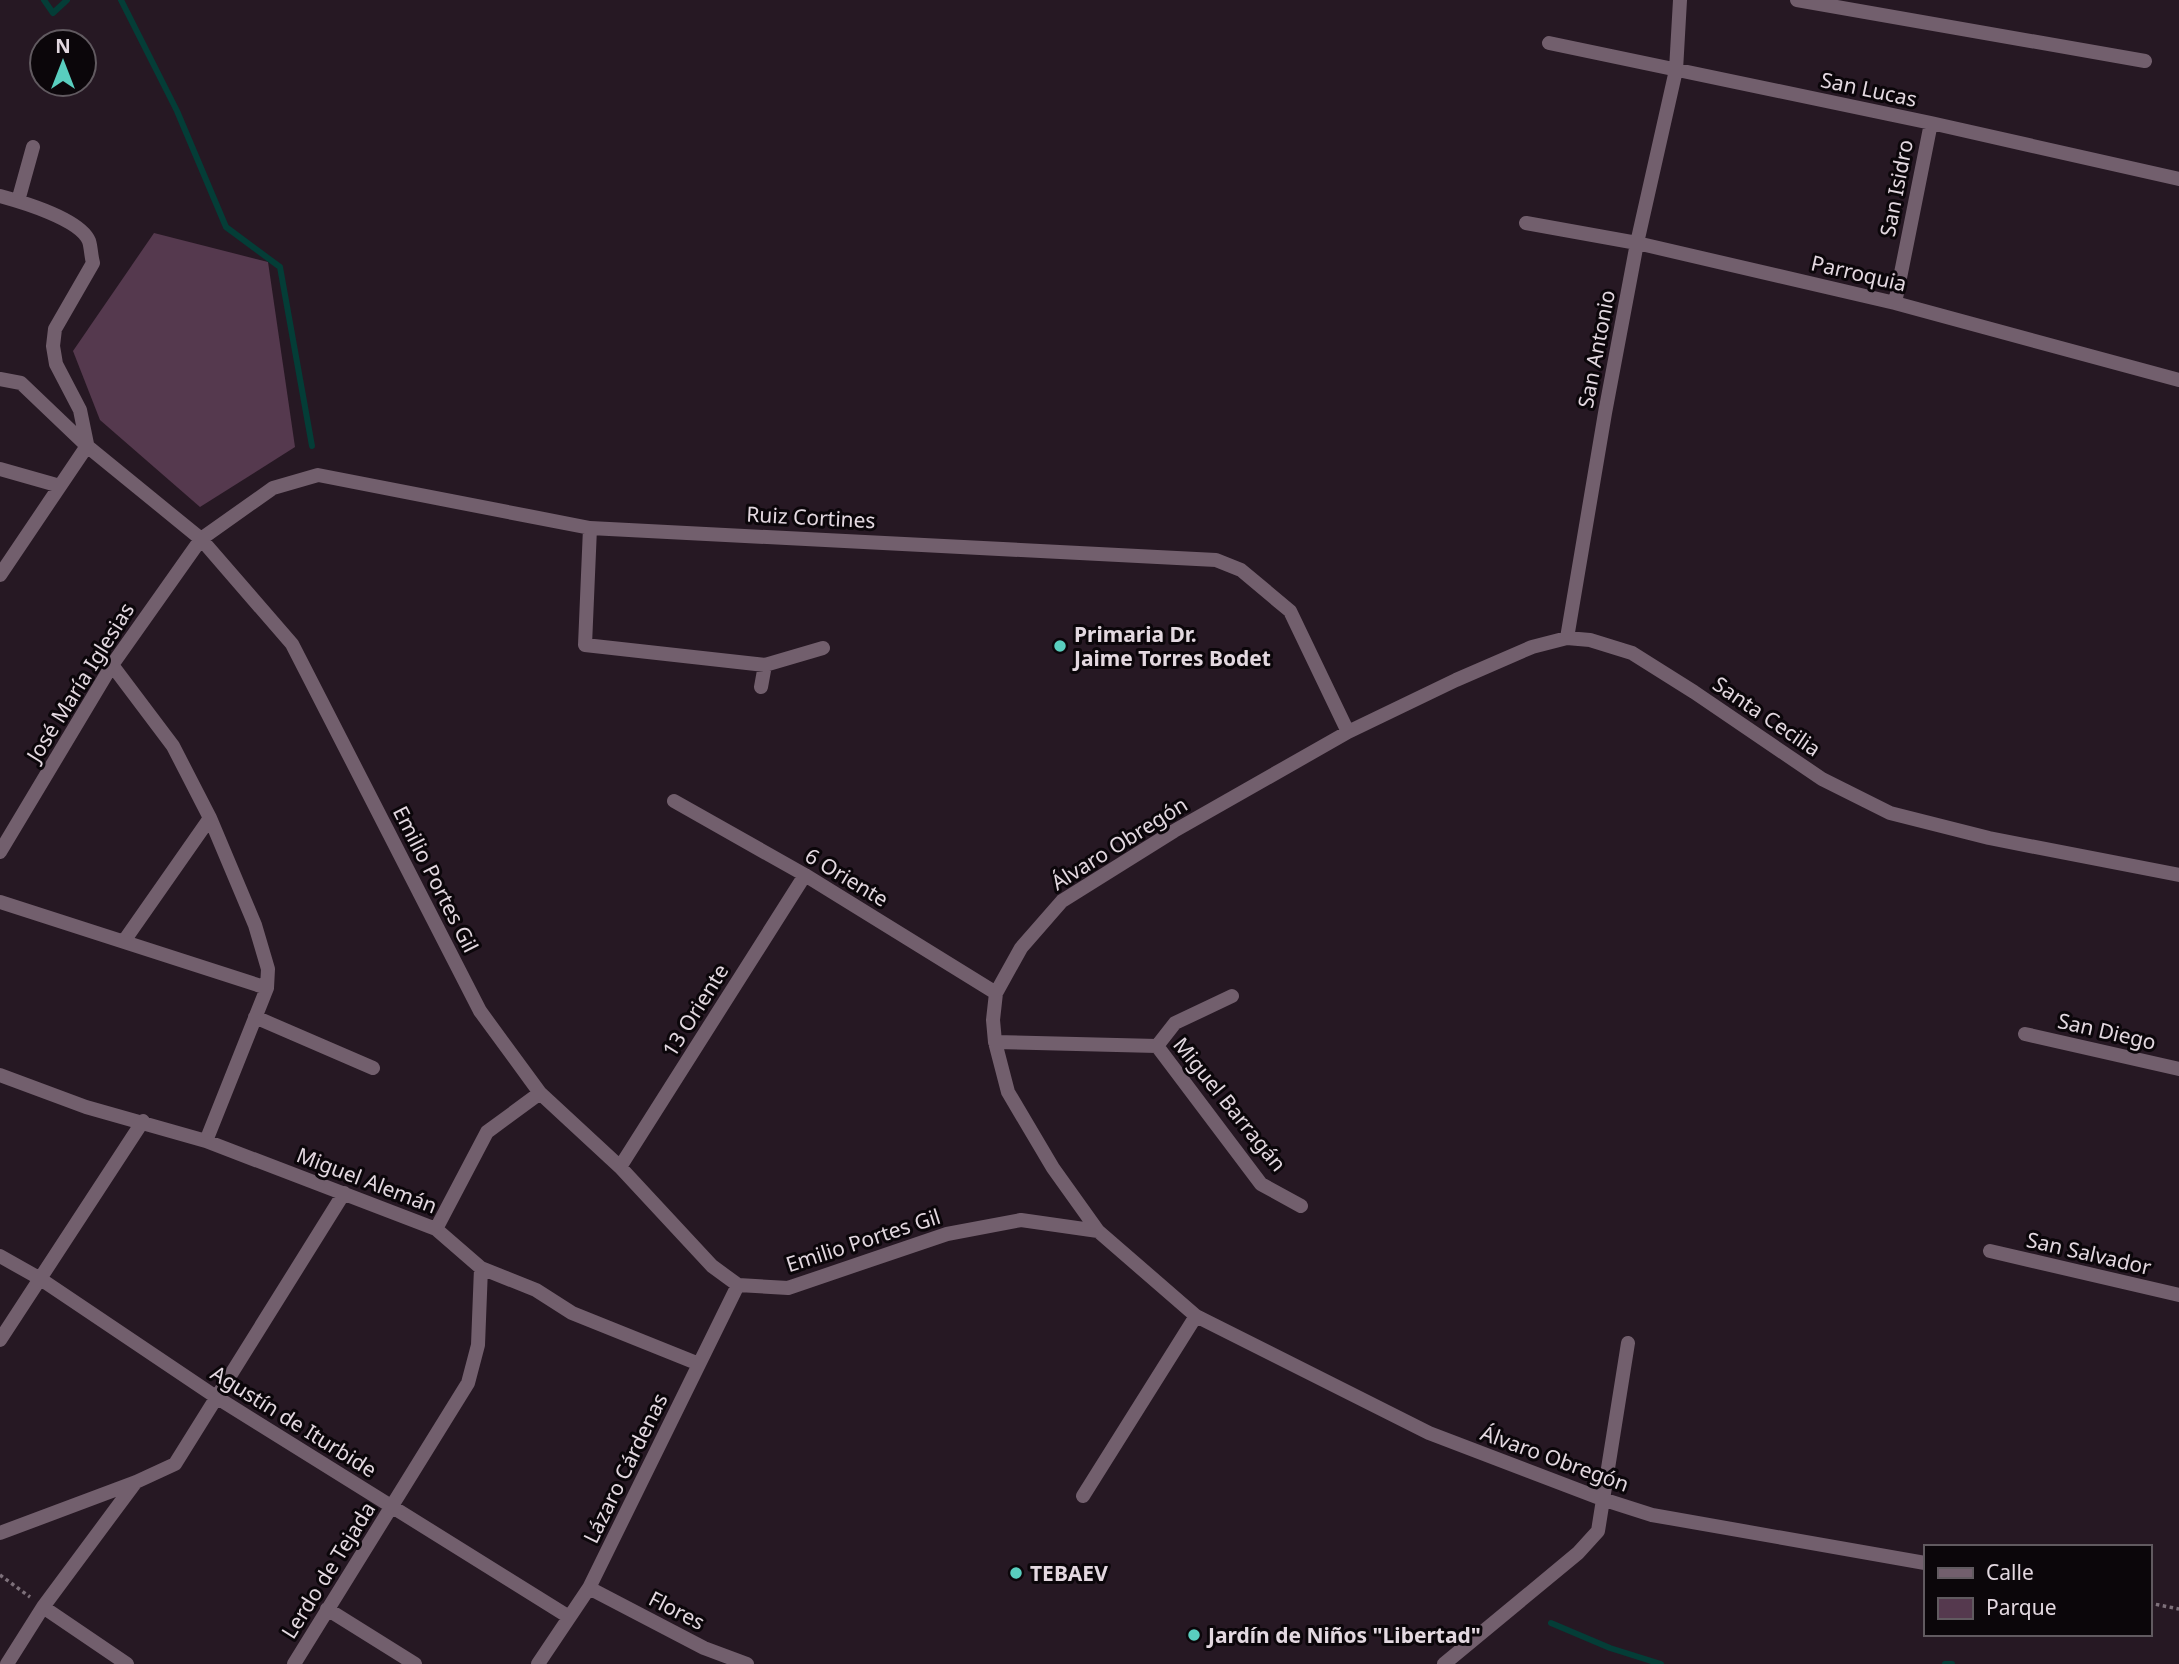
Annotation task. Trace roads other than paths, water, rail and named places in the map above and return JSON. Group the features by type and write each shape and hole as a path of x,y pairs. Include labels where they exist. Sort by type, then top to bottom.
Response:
{"street":[{"name":"San Antonio","path":"1567,638 1637,243 1676,70 1680,0"},
{"path":"1797,0 2145,61"},
{"name":"San Lucas","path":"1549,43 1931,123 2179,179"},
{"name":"San Isidro","path":"1895,303 1931,123"},
{"path":"18,201 33,147"},
{"path":"0,196 66,219 88,239 93,263 55,329 53,346 56,364 80,410 87,446 0,575"},
{"name":"Parroquia","path":"1526,223 1637,243 1895,303 2179,380"},
{"name":"Emilio Portes Gil","path":"0,379 21,383 87,446 201,539 292,644 480,1010 540,1093 620,1167 712,1266 738,1285 788,1288 947,1234 1021,1220 1098,1231"},
{"path":"0,469 60,486"},
{"name":"Ruiz Cortines","path":"201,539 273,488 317,475 590,528 1216,560 1241,570 1290,611 1348,732"},
{"path":"590,528 585,645 765,664 822,648"},
{"name":"José María Iglesias","path":"0,852 111,664 201,539"},
{"name":"Santa Cecilia","path":"1348,732 1532,647 1567,638 1590,640 1632,653 1822,779 1890,813 1989,838 2179,875"},
{"path":"111,664 173,746 210,818 255,925 268,969 267,988 206,1140"},
{"path":"761,687 765,664"},
{"name":"Álvaro Obregón","path":"1348,732 1174,831 1062,901 1021,948 996,993 993,1020 995,1042 1008,1093 1053,1168 1098,1231 1196,1316 1429,1433 1602,1499 1652,1515 1924,1563"},
{"name":"6 Oriente","path":"674,801 805,875 996,993"},
{"path":"124,941 210,818"},
{"name":"13 Oriente","path":"620,1167 805,875"},
{"path":"0,902 267,988"},
{"path":"1157,1046 1175,1023 1232,996"},
{"path":"256,1017 373,1068"},
{"name":"San Diego","path":"2025,1034 2179,1069"},
{"name":"Miguel Barragán","path":"995,1042 1157,1046 1261,1184 1301,1206"},
{"name":"Miguel Alemán","path":"0,1075 86,1107 206,1140 436,1229 481,1268 536,1290 572,1313 699,1364"},
{"path":"436,1229 487,1132 540,1093"},
{"path":"0,1340 143,1121"},
{"path":"0,1533 136,1482 175,1464 344,1193"},
{"name":"San Salvador","path":"1990,1251 2179,1295"},
{"name":"Agustín de Iturbide","path":"0,1256 39,1278 216,1397 569,1617"},
{"name":"Lerdo de Tejada","path":"294,1664 468,1383 478,1345 481,1268"},
{"name":"Lázaro Cárdenas","path":"538,1664 589,1588 738,1285"},
{"path":"1083,1496 1196,1316"},
{"path":"1444,1664 1578,1553 1598,1531 1628,1343"},
{"path":"7,1664 43,1607 136,1482"},
{"name":"Flores","path":"589,1588 704,1648 747,1664"},
{"path":"43,1607 127,1664"},
{"path":"327,1609 415,1664"}],"waterway":[{"path":"44,0 53,13 67,0"},
{"path":"121,0 177,111 226,227 280,267 312,446"},
{"path":"1551,1623 1610,1648 1661,1664"},
{"path":"1945,1664 1952,1664"}],"place":[{"name":"Primaria Dr. Jaime Torres Bodet","path":"1060,646"},
{"name":"TEBAEV","path":"1016,1573"},
{"name":"Jardín de Niños \"Libertad\"","path":"1194,1635"}]}
